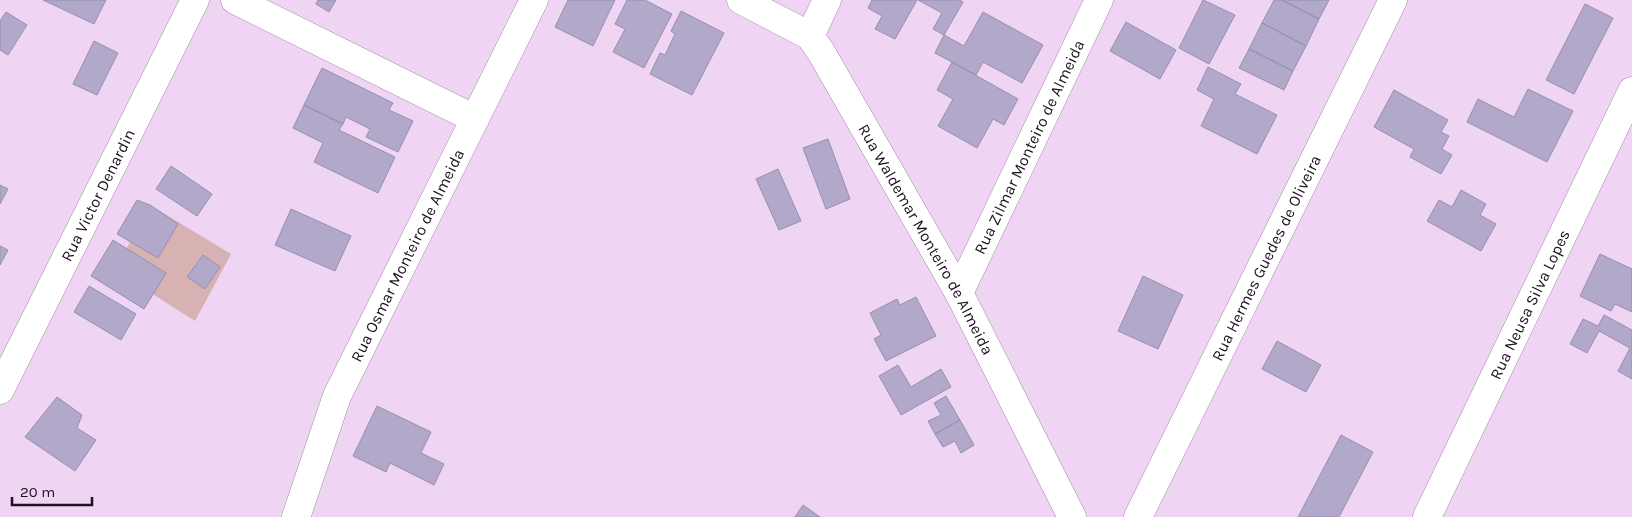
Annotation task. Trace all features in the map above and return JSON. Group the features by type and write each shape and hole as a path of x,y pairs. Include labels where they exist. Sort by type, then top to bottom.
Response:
{"street":[{"name":"Rua Victor Denardin","path":"0,390 195,0"},
{"path":"235,0 475,119"},
{"name":"Rua Osmar Monteiro de Almeida","path":"296,517 337,396 534,0"},
{"name":"Rua Waldemar Monteiro de Almeida","path":"741,0 810,36 821,52 959,293 1072,517"},
{"path":"810,36 827,0"},
{"name":"Rua Zilmar Monteiro de Almeida","path":"959,293 1099,0"},
{"name":"Rua Hermes Guedes de Oliveira","path":"1138,517 1394,0"},
{"name":"Rua Neusa Silva Lopes","path":"1426,517 1632,91"}],"shaded area":[{"path":"150,205 231,254 195,321 115,270"}],"building":[{"path":"43,0 106,0 94,24"},
{"path":"318,0 336,0 329,12 316,4"},
{"path":"568,0 615,0 593,46 555,27"},
{"path":"627,0 645,0 672,14 644,68 613,52 625,29 615,24"},
{"path":"872,0 917,0 895,39 875,29 882,16 868,8"},
{"path":"918,0 960,0 963,2 944,35 933,29 942,13"},
{"path":"1203,0 1235,15 1209,64 1179,48"},
{"path":"1274,0 1282,0 1319,19 1306,46 1262,23"},
{"path":"1282,0 1329,0 1319,19"},
{"path":"1585,4 1613,18 1574,94 1546,80"},
{"path":"681,11 724,33 692,95 650,74 660,53 665,55 675,34 671,31"},
{"path":"6,12 27,25 8,55 0,50 0,21"},
{"path":"983,12 1043,45 1022,83 983,62 976,75 935,53 944,35 964,46"},
{"path":"1126,22 1176,50 1160,79 1110,51"},
{"path":"1262,23 1306,46 1293,71 1249,49"},
{"path":"94,41 118,53 97,95 73,84"},
{"path":"1249,49 1293,71 1284,90 1239,68"},
{"path":"952,62 1018,99 1004,125 993,119 977,148 938,126 953,99 937,90"},
{"path":"1208,67 1241,84 1235,94 1277,115 1257,154 1201,126 1214,99 1197,90"},
{"path":"322,68 393,103 389,110 413,121 398,152 366,137 370,129 346,117 343,124 304,105"},
{"path":"1528,89 1573,111 1547,162 1467,122 1478,99 1514,117"},
{"path":"1394,90 1448,120 1441,132 1449,136 1442,149 1452,155 1441,174 1410,157 1414,149 1374,127"},
{"path":"304,105 343,124 339,130 395,157 378,193 314,162 323,143 293,128"},
{"path":"828,139 850,199 826,209 803,148"},
{"path":"171,166 212,194 197,216 156,189"},
{"path":"778,169 801,221 779,230 756,179"},
{"path":"0,185 8,189 0,204"},
{"path":"1461,190 1486,204 1480,215 1496,224 1481,251 1427,221 1439,200 1452,207"},
{"path":"137,200 150,205 178,224 158,258 117,234"},
{"path":"291,209 351,236 335,271 275,245"},
{"path":"113,240 166,273 144,309 91,276"},
{"path":"0,246 8,250 0,265"},
{"path":"1600,254 1632,269 1632,312 1615,304 1611,311 1580,296"},
{"path":"203,255 220,267 205,289 187,277"},
{"path":"1143,276 1183,295 1158,349 1118,331"},
{"path":"89,286 136,314 121,340 74,312"},
{"path":"916,297 936,336 886,361 874,339 881,335 870,313 897,299 900,305"},
{"path":"1604,315 1632,330 1632,379 1618,371 1630,348 1599,331 1587,353 1570,344 1583,319 1598,326"},
{"path":"1277,341 1321,365 1306,392 1262,369"},
{"path":"898,365 911,387 941,369 951,387 901,415 879,376"},
{"path":"946,396 960,420 935,434 928,421 941,415 934,403"},
{"path":"57,397 82,415 77,428 96,440 75,471 25,437"},
{"path":"377,406 431,432 421,453 444,464 434,485 390,463 386,472 353,456"},
{"path":"960,420 974,445 961,453 955,441 943,447 935,434"},
{"path":"1341,435 1373,452 1339,517 1298,517"},
{"path":"803,505 820,517 795,517"}]}
